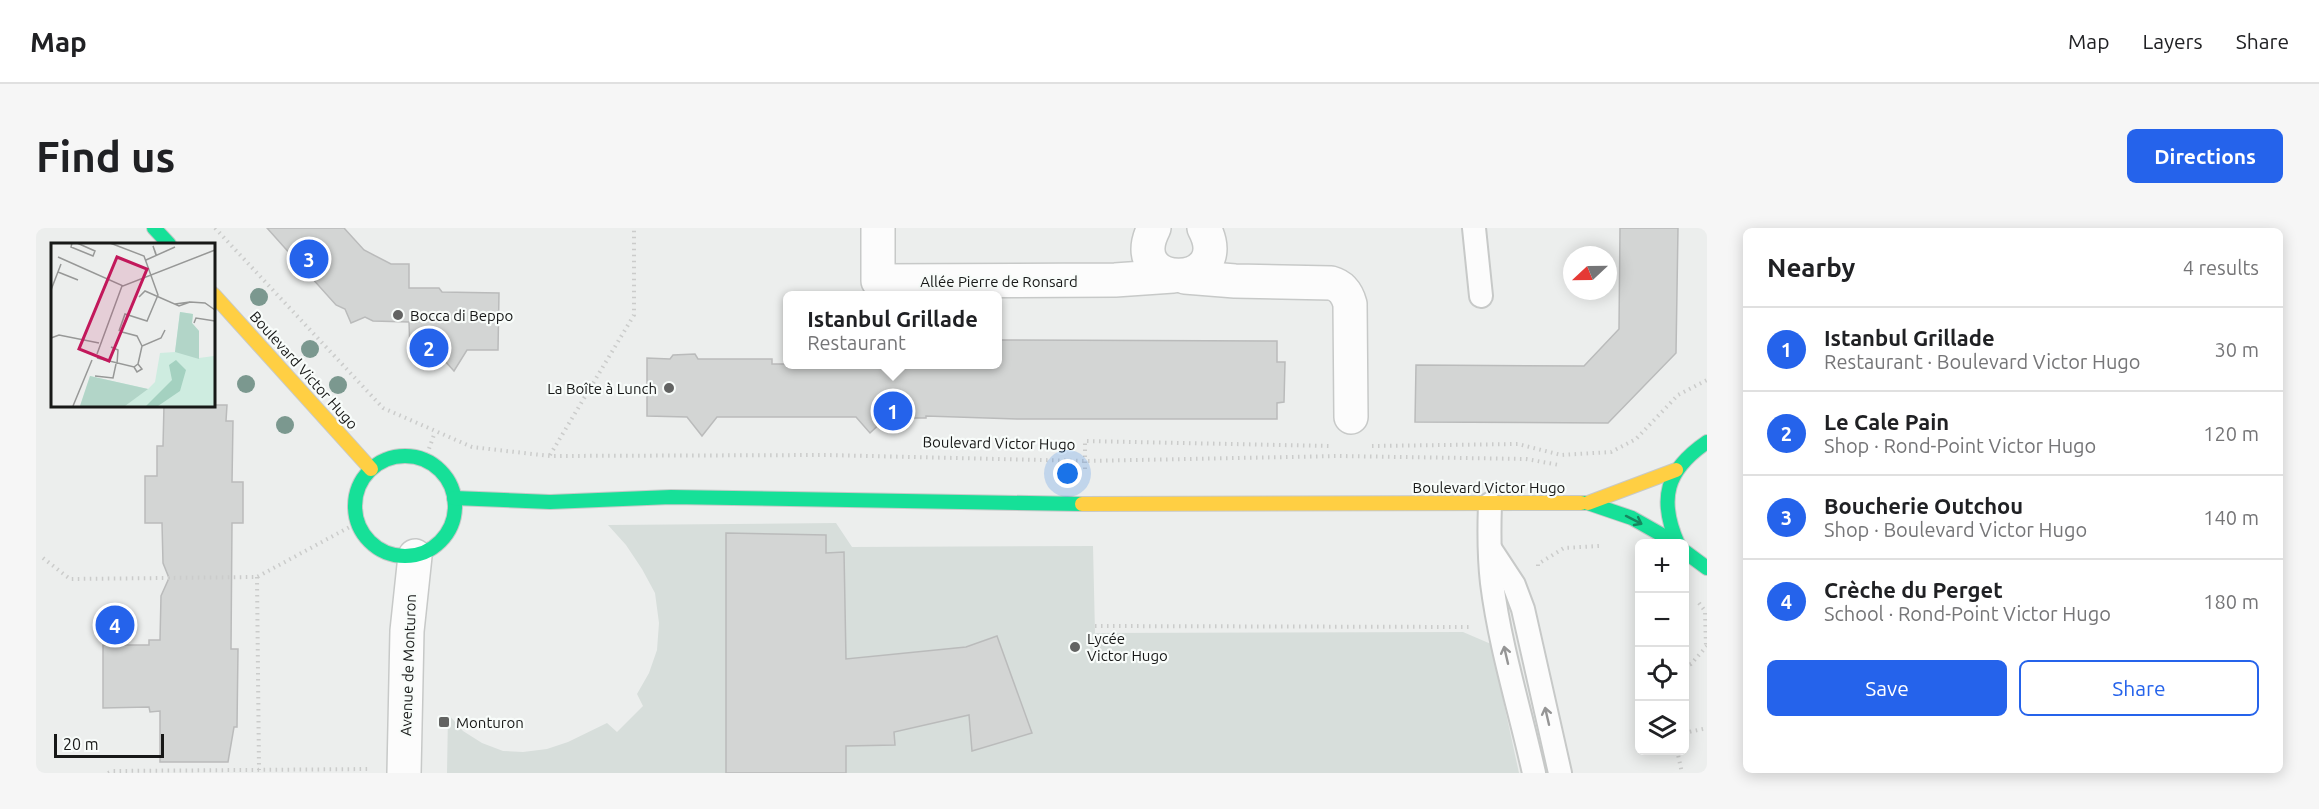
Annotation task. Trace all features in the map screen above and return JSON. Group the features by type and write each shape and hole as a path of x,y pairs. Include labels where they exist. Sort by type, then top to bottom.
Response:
{"street":[{"path":"154,228 168,243"},
{"name":"Allée Pierre de Ronsard","path":"878,228 878,281 1115,280 1179,277 1338,285 1348,296 1350,304 1351,417"},
{"path":"1154,228 1149,240 1148,252 1153,263 1162,272 1179,277 1196,272 1204,264 1209,252 1209,240 1204,228"},
{"name":"Boulevard Victor Hugo","path":"214,295 371,468"},
{"path":"1676,539 1670,528 1666,499 1668,486 1676,470 1693,450 1707,442"},
{"path":"397,456 424,460 441,471 452,488 454,517 446,535 432,548 415,556 391,555 380,551 362,534 357,523 356,494 363,478 371,468 397,456"},
{"name":"Boulevard Victor Hugo","path":"1588,503 1676,470"},
{"name":"Boulevard Victor Hugo","path":"454,498 550,502 671,497 1085,504 1588,503 1632,518 1671,539"},
{"path":"1689,555 1707,568"},
{"name":"Avenue de Monturon","path":"404,773 407,631 415,556"}],"lane":[{"path":"1474,228 1481,296"},
{"path":"1490,504 1489,547 1497,615 1534,773"},
{"path":"1489,547 1514,585 1523,609 1560,773"}],"path":[{"name":"Boulevard Victor Hugo","path":"215,228 383,408 472,447 550,456 826,455 1085,461 1339,456 1526,459 1568,467"},
{"path":"550,456 634,315 634,228"},
{"path":"1611,452 1636,439 1678,395 1707,380"},
{"path":"424,460 435,432"},
{"path":"43,558 70,579 257,577 357,523"},
{"path":"1523,609 1539,606 1538,564 1564,548 1607,546"},
{"path":"257,577 259,770"},
{"path":"1689,665 1706,646 1705,611 1693,594"},
{"path":"1095,626 1466,628 1497,615"},
{"path":"1689,732 1707,728"},
{"path":"1678,755 1682,773"},
{"path":"108,773 113,771 371,770"}],"shaded area":[{"name":"Lycée Victor Hugo","path":"836,523 852,547 1093,546 1095,633 1463,632 1491,644 1519,773 447,773 448,714 463,731 482,743 503,751 523,752 547,749 568,742 607,723 617,732 643,706 637,694 649,673 657,650 659,623 655,593 626,545 608,525"}],"building":[{"path":"267,228 344,228 364,250 391,264 409,264 409,288 439,288 442,292 499,293 498,350 467,350 454,371 435,350 410,350 409,322 373,321 365,317 351,323 345,309 336,305"},
{"path":"1620,228 1678,228 1676,353 1608,423 1415,422 1416,365 1584,366 1619,329"},
{"path":"1002,340 1277,341 1277,362 1285,362 1284,402 1277,403 1277,419 1017,419 926,416 926,418 886,418 870,433 856,417 717,417 702,436 687,417 647,416 647,358 670,359 673,355 695,354 698,359 772,359 772,364 783,364 783,369 1002,369"},
{"path":"227,405 226,421 233,421 232,482 243,482 243,523 232,523 231,649 238,649 237,727 234,727 228,762 160,762 160,711 150,712 149,707 103,708 103,645 149,645 149,640 160,640 161,596 169,578 163,563 162,523 145,523 145,476 157,476 157,446 163,446 164,406"},
{"path":"726,533 826,535 826,553 844,552 846,659 966,647 997,636 1032,733 972,751 969,715 894,732 895,745 846,746 846,773 726,773"}],"traffic: fast":[{"path":"154,228 168,243"},
{"path":"1676,539 1668,513 1670,487 1682,463 1707,442"},
{"path":"405,456 424,459 441,470 452,487 455,506 452,525 441,542 424,553 405,556 386,553 369,542 358,525 355,506 358,487 369,470 386,459 405,456"},
{"path":"454,498 550,502 671,497 1082,504"},
{"path":"1581,503 1588,503 1632,518 1669,539"},
{"path":"1689,555 1707,568"}],"traffic: slow":[{"path":"214,295 371,469"},
{"path":"1588,503 1676,470"},
{"path":"1082,504 1581,503"}],"place":[{"name":"Boucherie Outchou","path":"309,259"},
{"name":"Bocca di Beppo","path":"398,315"},
{"name":"Le Cale Pain","path":"429,348"},
{"name":"La Boîte à Lunch","path":"669,388"},
{"name":"Istanbul Grillade","path":"893,411"},
{"name":"Crèche du Perget","path":"115,625"},
{"name":"Lycée Victor Hugo","path":"1075,647"},
{"name":"Monturon","path":"444,722"}]}
